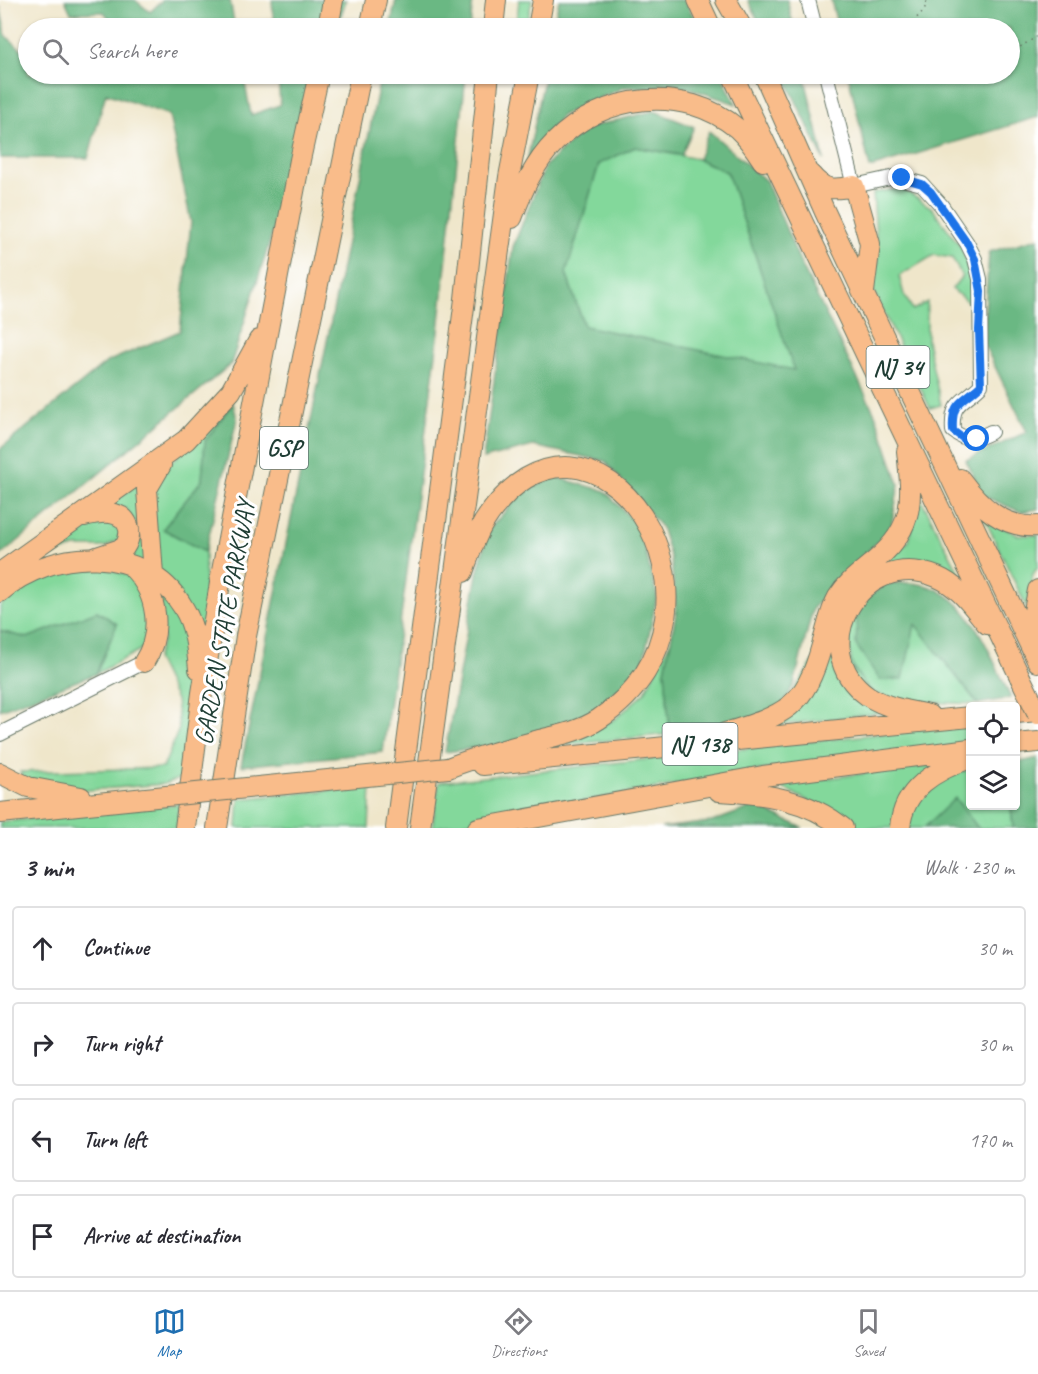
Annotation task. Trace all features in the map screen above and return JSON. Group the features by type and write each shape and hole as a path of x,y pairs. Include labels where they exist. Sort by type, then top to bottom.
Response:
{"highway":[{"path":"330,18 333,0"},
{"path":"372,18 376,0"},
{"path":"494,18 496,0"},
{"path":"540,18 543,0"},
{"path":"698,0 706,18"},
{"path":"726,0 738,18"},
{"path":"738,0 742,18"},
{"path":"185,828 202,693 270,319 317,84"},
{"name":"GARDEN STATE PARKWAY","path":"217,828 246,636 359,84"},
{"path":"396,828 465,299 488,84"},
{"path":"420,828 509,177 527,84"},
{"name":"NJ 34","path":"737,84 1038,712"},
{"name":"NJ 34","path":"769,84 811,175 825,212 943,457 1037,660"},
{"path":"501,245 522,191 554,143 588,116 621,103 645,99 670,100 702,109 738,129 767,166 802,223"},
{"path":"811,175 818,184 830,189 854,186 870,244 864,292"},
{"path":"0,573 170,453 200,426 231,391 270,319"},
{"path":"685,745 760,722 781,712 806,690 814,675 831,613 838,597 857,575 893,544 905,525 912,496 905,436"},
{"path":"153,575 147,489 152,475 170,453"},
{"path":"943,457 972,496 991,513 1015,524 1038,526"},
{"path":"448,768 472,758 577,730 599,719 616,706 638,684 654,659 664,629 666,600 657,547 636,506 606,478 583,470 558,468 546,470 524,480 493,509 477,535 452,603"},
{"path":"76,519 96,513 115,513 124,520 128,527 129,538 124,548 91,558"},
{"path":"0,592 21,576 70,559 91,558 130,564 153,575 177,598 193,627 202,693"},
{"path":"130,564 153,597 155,637 153,649 144,662"},
{"path":"962,718 890,706 867,695 853,680 843,660 840,633 847,610 859,592 880,577 906,571 938,578 965,597 1009,653"},
{"path":"1037,660 1034,611 1038,590"},
{"path":"1020,713 1038,712"},
{"name":"NJ 138","path":"0,813 962,718"},
{"path":"1020,744 1038,742"},
{"name":"NJ 138","path":"478,828 848,763 966,749"},
{"path":"900,828 903,810 913,792 935,774 966,760"},
{"path":"0,773 42,791 111,801"},
{"path":"686,790 767,796 801,803 843,828"}],"street":[{"path":"808,0 812,18"},
{"path":"828,84 854,186 902,178 922,184 941,205 975,259 981,291 979,330 981,385 955,406 952,416 953,431 964,439 977,439 991,432"},
{"path":"0,734 144,662"}],"path":[{"path":"917,18 924,12 927,0"},
{"path":"1020,47 1038,36"}],"green space":[{"path":"65,0 135,0 150,12 163,0 230,0 233,18 109,18 104,12 71,13"},
{"path":"272,0 346,0 340,18 273,18"},
{"path":"396,0 473,0 471,18 392,18"},
{"path":"519,0 532,0 528,18 517,18"},
{"path":"559,0 685,0 694,18 555,18"},
{"path":"748,0 787,0 792,18 757,18"},
{"path":"831,0 1038,0 1038,117 870,168 850,84 1020,84 1020,18 836,18"},
{"path":"0,6 6,36 18,46 18,84 245,84 251,115 280,105 279,84 320,84 231,364 0,556 0,449 107,362 180,331 191,222 169,115 106,93 88,158 0,158"},
{"path":"379,84 465,84 439,331 383,752 241,766"},
{"path":"543,84 726,84 736,104 689,88 624,87 562,115 527,162"},
{"path":"788,84 806,84 824,160"},
{"path":"654,111 694,127 681,155 635,147 599,164 566,273 584,326 794,370 727,172 698,159 709,131 766,181 800,262 876,416 899,484 891,528 813,608 794,684 778,713 670,734 665,671 676,613 671,559 661,527 605,461 533,446 483,459 513,247 545,166 586,128"},
{"path":"635,147 698,159 727,172 795,371 584,326 566,273 599,164"},
{"path":"901,188 932,208 961,247 972,277 970,304 952,289 962,276 952,258 934,255 899,276 904,295 913,310 927,302 927,341 941,405 930,408 870,284 878,262 873,193"},
{"path":"1038,238 1038,509 1021,512 983,496 966,460 1027,432 983,342 989,252"},
{"path":"233,403 205,441 202,480 163,529 205,552 205,647 157,572 152,493 159,474"},
{"path":"233,403 237,419 205,552 163,529 202,480 205,441"},
{"path":"555,477 605,491 639,527 657,596 642,669 581,721 521,742 445,752 477,574 489,529 522,493"},
{"path":"142,481 148,567 127,557 136,550 139,528 126,509 105,507"},
{"path":"920,497 964,582 936,569 874,571 909,541"},
{"path":"983,515 1017,535 1038,535 1038,567 1033,574 1027,608"},
{"path":"106,520 118,526 123,538 105,547 75,547 30,563 74,530"},
{"path":"104,568 132,576 145,590 149,645 96,674 117,624 97,611 27,638 0,631 0,606 17,590 60,570"},
{"path":"887,583 919,584 937,590 953,600 977,629 1011,698 976,702 915,624 903,679 880,680 856,645 858,605"},
{"path":"160,593 181,623 192,660 192,700 182,778 164,784 76,791 24,779 20,772 163,768 179,729 176,700 156,659 163,639"},
{"path":"858,605 915,623 976,702 898,701 872,692 853,670 847,637"},
{"path":"97,611 117,624 96,674 0,710 0,631 27,638"},
{"path":"832,633 882,713 770,726"},
{"path":"671,640 665,671 670,734 562,745 615,719 645,692"},
{"path":"966,724 966,744 746,772 432,828 439,782"},
{"path":"1038,758 1038,828 1013,828 1011,810 1020,810 1020,762"},
{"path":"942,763 894,828 851,828 834,814 777,785"},
{"path":"966,771 966,810 1011,810 1013,828 978,828 955,799 924,828 908,828 915,807 929,789 959,772"},
{"path":"371,786 369,828 237,828 239,799"},
{"path":"955,798 978,828 924,828"},
{"path":"179,804 177,828 0,828 0,822"},
{"path":"755,806 803,828 661,828 712,822"}],"route":[{"path":"902,178 922,184 931,192 967,243 975,259 981,291 979,330 981,385 967,399 955,406 952,416 953,431 964,439 977,439"}]}
